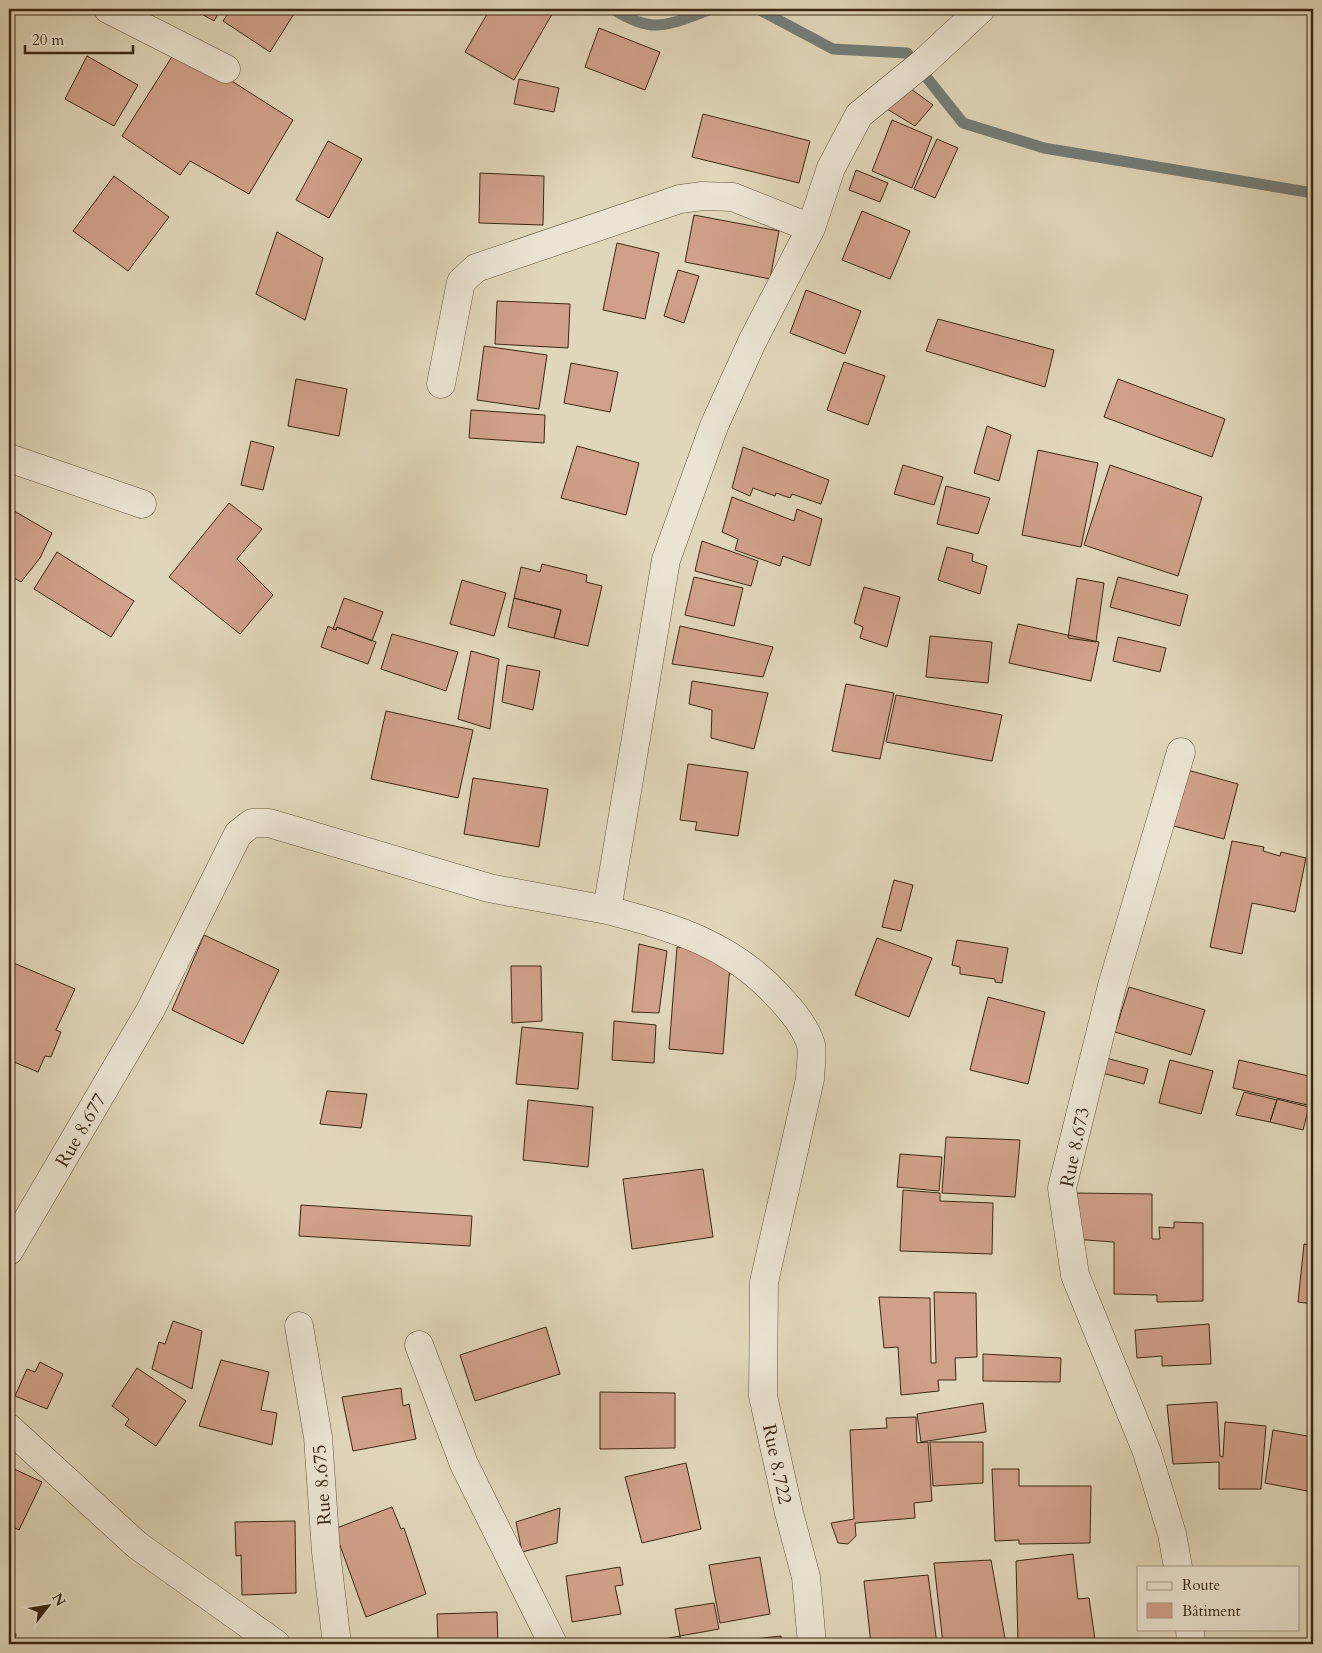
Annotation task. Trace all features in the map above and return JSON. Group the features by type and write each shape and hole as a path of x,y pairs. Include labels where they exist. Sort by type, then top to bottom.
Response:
{"street":[{"path":"108,9 226,69"},
{"path":"607,910 666,560 714,426 752,342 811,228 831,168 859,116 924,62 981,9"},
{"path":"440,384 461,282 476,268 680,199 704,196 732,197 811,228"},
{"path":"9,458 142,504"},
{"name":"Rue 8.673","path":"1178,1566 1172,1534 1147,1452 1075,1275 1062,1188 1112,986 1181,752"},
{"name":"Rue 8.677","path":"9,1251 151,1009 238,834 252,823 269,822 489,888 607,910"},
{"name":"Rue 8.722","path":"607,910 659,924 710,943 760,976 796,1015 811,1046 810,1079 764,1282 763,1396 789,1513 806,1577 812,1644"},
{"name":"Rue 8.675","path":"299,1326 318,1437 326,1552 337,1644"},
{"path":"419,1345 464,1464 554,1644"},
{"path":"9,1428 136,1546 276,1644"},
{"path":"1190,1630 1191,1644"}],"building":[{"path":"193,9 221,9 214,21"},
{"path":"231,9 297,9 270,52 223,21"},
{"path":"490,9 555,9 514,80 465,52"},
{"path":"599,28 660,52 645,90 585,67"},
{"path":"178,47 293,120 249,194 190,161 180,175 122,136"},
{"path":"87,56 138,85 114,126 65,99"},
{"path":"519,79 559,88 554,112 514,104"},
{"path":"904,84 933,105 915,126 887,109"},
{"path":"703,114 810,141 799,183 692,157"},
{"path":"892,120 932,137 912,188 872,171"},
{"path":"937,139 958,148 935,198 914,189"},
{"path":"328,141 362,159 329,218 296,200"},
{"path":"856,170 888,183 880,202 849,190"},
{"path":"480,173 544,176 543,225 479,223"},
{"path":"114,176 169,217 128,271 73,231"},
{"path":"862,211 910,231 890,279 842,260"},
{"path":"694,215 779,231 770,279 685,262"},
{"path":"277,232 323,258 305,320 256,294"},
{"path":"617,243 659,253 645,319 603,310"},
{"path":"678,270 699,276 684,323 664,316"},
{"path":"806,290 861,311 845,354 790,333"},
{"path":"497,301 570,304 568,348 495,344"},
{"path":"938,319 1054,350 1045,387 926,351"},
{"path":"484,346 547,355 539,409 477,400"},
{"path":"844,362 885,376 868,425 827,410"},
{"path":"571,363 618,372 610,412 564,403"},
{"path":"296,379 347,389 339,436 288,426"},
{"path":"1118,379 1225,419 1212,457 1104,417"},
{"path":"471,410 545,415 544,443 469,438"},
{"path":"987,426 1011,435 999,481 974,473"},
{"path":"251,441 274,447 263,490 241,485"},
{"path":"577,446 639,463 626,515 561,498"},
{"path":"743,447 829,480 821,504 792,494 790,498 776,493 775,496 753,488 750,496 732,488"},
{"path":"1038,450 1098,463 1081,547 1022,535"},
{"path":"903,465 943,477 934,505 894,494"},
{"path":"1110,465 1202,497 1178,576 1084,545"},
{"path":"946,486 990,498 978,534 937,524"},
{"path":"732,497 794,521 797,509 822,519 810,566 783,556 780,566 735,550 738,539 722,532"},
{"path":"229,503 262,529 237,559 273,595 240,634 169,577"},
{"path":"9,508 52,533 40,558 21,582 9,575"},
{"path":"702,541 758,561 751,586 695,571"},
{"path":"947,547 973,554 972,561 987,566 980,594 938,580"},
{"path":"57,552 134,601 111,637 34,589"},
{"path":"542,564 587,575 586,582 602,586 588,646 554,638 561,610 514,598 521,567 540,572"},
{"path":"694,577 743,588 734,626 685,615"},
{"path":"1118,577 1188,595 1180,626 1110,607"},
{"path":"1077,578 1104,583 1096,642 1068,638"},
{"path":"462,580 506,593 494,636 450,624"},
{"path":"864,587 900,597 887,647 860,638 863,627 854,623"},
{"path":"344,598 383,612 372,641 337,627 336,630 333,629"},
{"path":"514,598 561,610 554,638 508,627"},
{"path":"1018,624 1099,642 1091,681 1009,663"},
{"path":"328,626 336,630 337,627 376,642 368,664 321,647"},
{"path":"680,626 773,647 763,677 672,664"},
{"path":"392,634 458,652 446,691 381,669"},
{"path":"930,636 992,642 988,683 926,677"},
{"path":"1118,637 1166,648 1160,672 1113,661"},
{"path":"471,651 499,659 490,729 458,719"},
{"path":"507,665 540,671 533,710 502,702"},
{"path":"692,681 768,693 754,749 711,738 712,710 689,704"},
{"path":"846,684 894,693 880,759 832,751"},
{"path":"896,695 1002,715 992,761 886,742"},
{"path":"386,711 473,730 458,798 371,779"},
{"path":"688,764 748,772 738,836 695,830 697,822 680,820"},
{"path":"1180,768 1238,784 1224,839 1166,824"},
{"path":"473,778 548,789 539,847 464,834"},
{"path":"1232,841 1264,847 1263,851 1280,856 1281,852 1306,858 1295,912 1252,903 1242,954 1210,947"},
{"path":"894,880 913,885 901,931 882,927"},
{"path":"204,935 279,970 243,1044 172,1010"},
{"path":"877,938 932,958 909,1017 855,995"},
{"path":"957,940 1008,948 1002,983 995,982 995,979 960,974 960,967 952,965"},
{"path":"639,944 667,951 659,1013 632,1012"},
{"path":"677,947 731,951 723,1054 669,1049"},
{"path":"9,961 75,989 56,1030 61,1032 51,1057 45,1056 38,1072 9,1060"},
{"path":"511,966 541,966 542,1021 512,1023"},
{"path":"1129,987 1205,1010 1191,1055 1115,1032"},
{"path":"988,997 1045,1012 1028,1084 970,1070"},
{"path":"614,1021 656,1025 654,1063 612,1060"},
{"path":"522,1027 583,1033 578,1089 516,1084"},
{"path":"1106,1058 1148,1069 1144,1084 1102,1073"},
{"path":"1170,1060 1213,1071 1201,1114 1159,1103"},
{"path":"1239,1060 1313,1077 1312,1106 1233,1088"},
{"path":"327,1091 367,1094 361,1128 320,1124"},
{"path":"1244,1092 1277,1100 1270,1122 1236,1115"},
{"path":"1277,1099 1309,1107 1303,1130 1270,1122"},
{"path":"528,1100 593,1107 588,1167 523,1160"},
{"path":"946,1137 1020,1140 1015,1197 942,1193"},
{"path":"900,1154 942,1157 939,1191 897,1187"},
{"path":"703,1169 713,1237 632,1249 623,1179"},
{"path":"903,1190 940,1193 940,1201 993,1203 992,1254 900,1251"},
{"path":"1072,1193 1152,1194 1152,1239 1160,1239 1159,1227 1174,1228 1174,1222 1203,1223 1203,1301 1157,1302 1157,1295 1114,1294 1114,1242 1073,1239"},
{"path":"301,1205 472,1216 470,1246 299,1236"},
{"path":"1313,1222 1313,1304 1298,1302 1304,1244 1309,1245"},
{"path":"934,1292 976,1293 977,1357 955,1358 956,1380 938,1380 939,1391 901,1395 898,1347 884,1348 879,1297 930,1298 931,1363 936,1363"},
{"path":"173,1321 202,1331 192,1389 152,1369 159,1342 165,1344"},
{"path":"1209,1324 1211,1364 1162,1366 1162,1356 1137,1358 1135,1330"},
{"path":"546,1327 560,1374 475,1401 460,1355"},
{"path":"983,1354 1061,1358 1060,1382 983,1381"},
{"path":"221,1360 269,1372 261,1410 277,1413 272,1445 199,1426"},
{"path":"40,1362 63,1374 47,1409 15,1396 27,1369 35,1372"},
{"path":"137,1368 186,1401 156,1446 125,1425 129,1419 112,1406"},
{"path":"401,1388 403,1406 409,1404 416,1439 353,1451 342,1397"},
{"path":"600,1392 675,1393 675,1448 600,1449"},
{"path":"1217,1402 1220,1456 1223,1457 1225,1422 1266,1426 1261,1489 1219,1489 1219,1462 1173,1464 1167,1405"},
{"path":"983,1403 986,1432 921,1442 917,1414"},
{"path":"916,1417 917,1443 928,1442 932,1501 914,1503 915,1518 855,1523 856,1536 848,1544 838,1543 831,1523 854,1519 850,1430 887,1428 886,1418"},
{"path":"1273,1430 1313,1437 1313,1492 1265,1483"},
{"path":"930,1442 983,1442 983,1483 933,1486"},
{"path":"9,1456 14,1458 10,1467 42,1482 19,1530 9,1525"},
{"path":"686,1463 701,1529 642,1543 625,1477"},
{"path":"992,1469 1019,1469 1019,1486 1091,1486 1090,1543 1019,1544 1019,1540 995,1541"},
{"path":"392,1507 401,1529 404,1528 426,1594 366,1617 334,1529"},
{"path":"560,1508 557,1543 522,1552 516,1522"},
{"path":"295,1521 296,1593 242,1595 241,1555 236,1556 235,1522"},
{"path":"1073,1554 1078,1599 1089,1598 1095,1640 1051,1644 1018,1644 1016,1561"},
{"path":"760,1557 770,1614 720,1623 709,1565"},
{"path":"991,1560 1006,1644 943,1644 934,1563"},
{"path":"620,1567 623,1585 615,1586 621,1614 572,1622 566,1576"},
{"path":"928,1575 937,1644 871,1644 864,1581"},
{"path":"714,1603 719,1629 680,1636 675,1609"},
{"path":"497,1612 498,1644 438,1644 437,1614"},
{"path":"9,1633 16,1634 15,1644 9,1644"},
{"path":"680,1636 680,1644 642,1644 642,1643"},
{"path":"781,1636 782,1644 736,1644 736,1641"}],"waterway":[{"path":"613,9 628,17 651,25 672,23 712,9"},
{"path":"758,9 833,49 907,53 963,123 1044,148 1313,193"}]}
